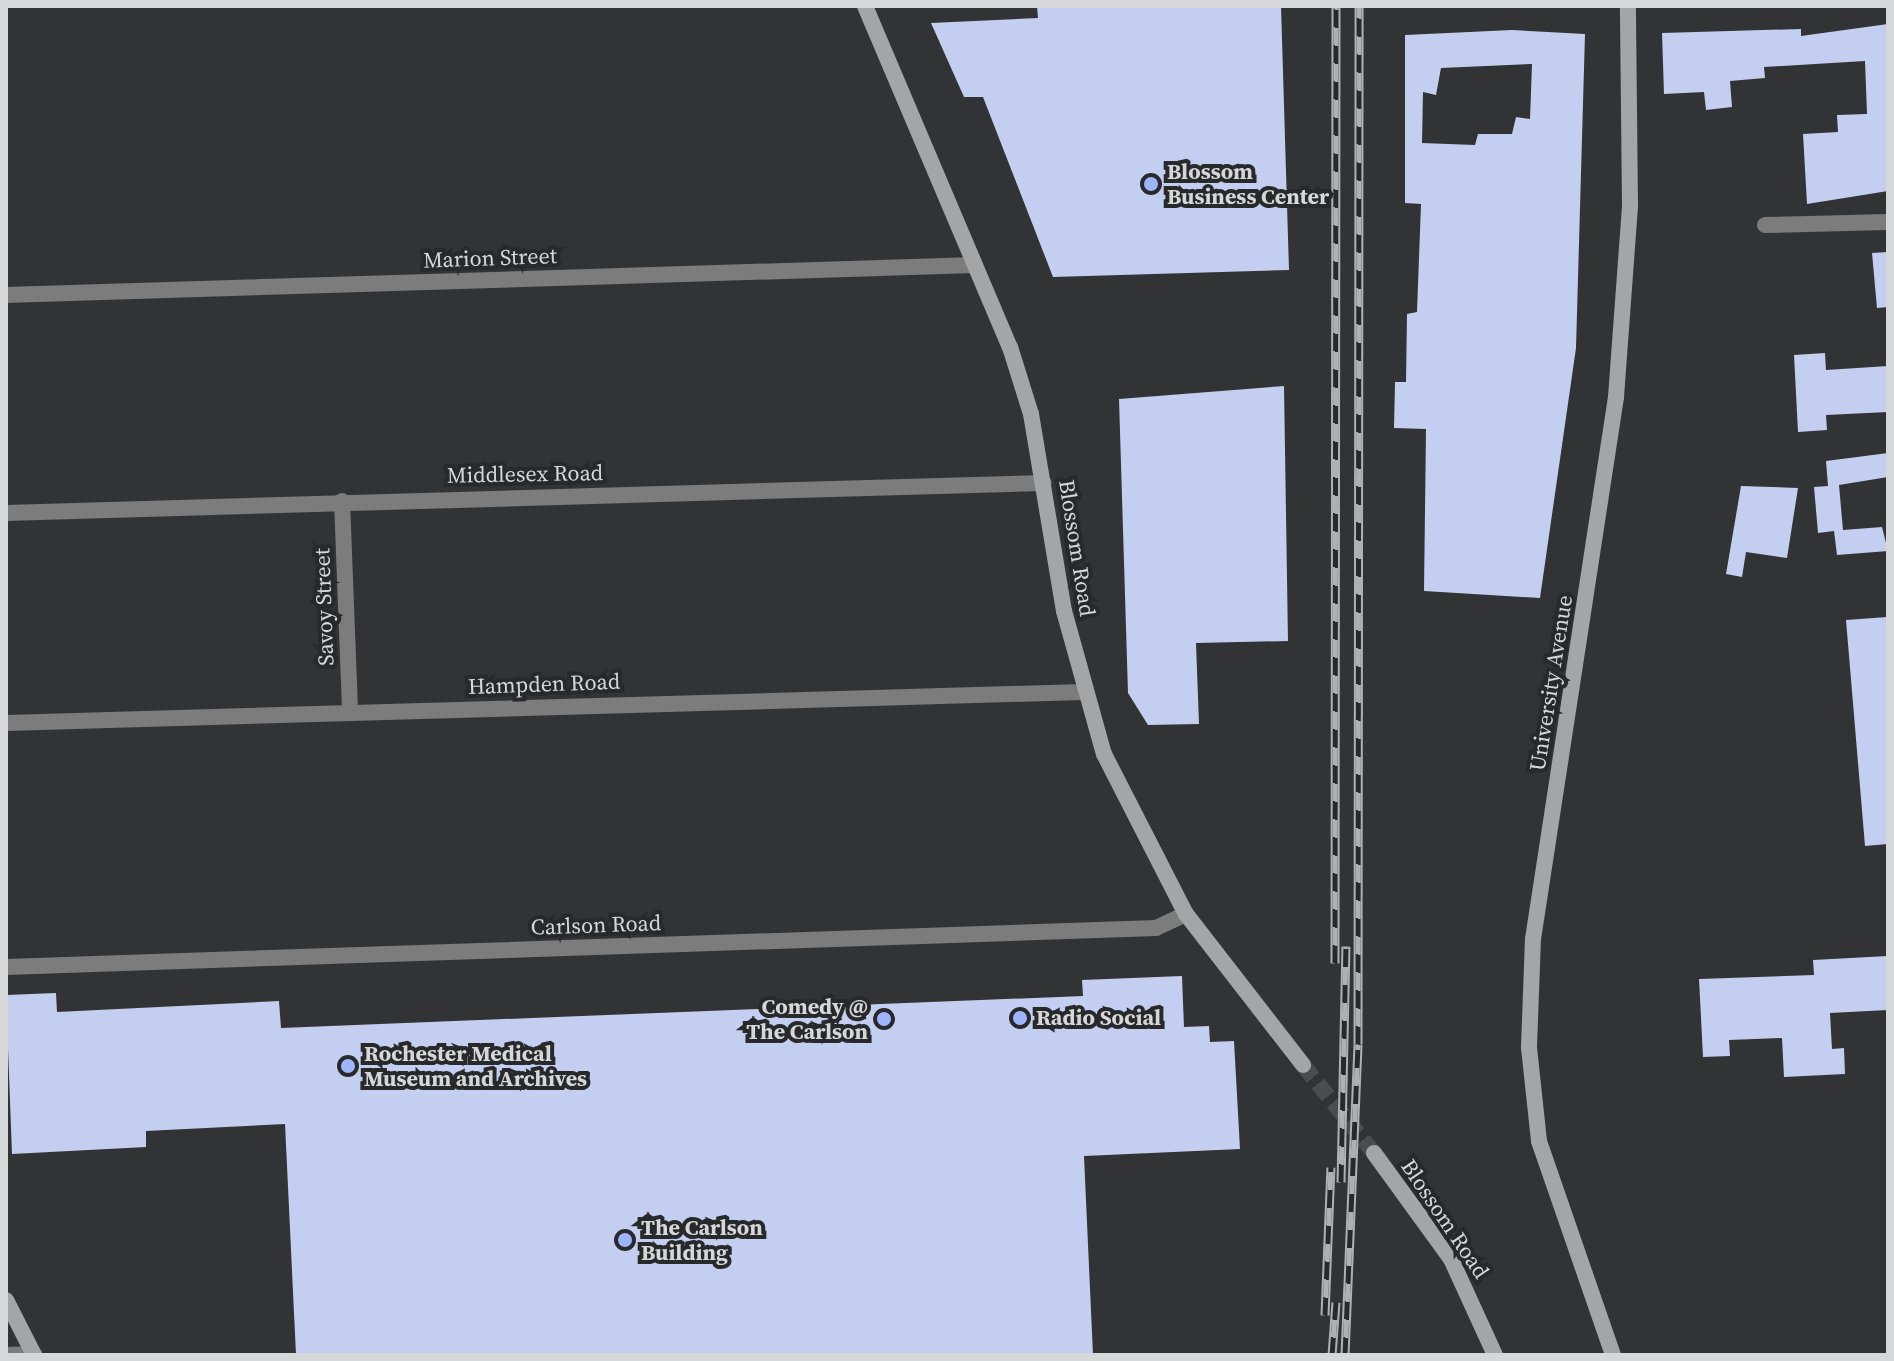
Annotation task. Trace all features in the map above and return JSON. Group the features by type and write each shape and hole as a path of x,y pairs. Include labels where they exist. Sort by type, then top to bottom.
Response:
{"street":[{"name":"Blossom Road","path":"865,6 1010,347 1044,483 1083,692 1126,805 1186,914 1303,1065"},
{"path":"1628,6 1642,6"},
{"name":"University Avenue","path":"1613,1355 1539,1141 1529,1047 1533,939 1616,397 1630,206 1628,6"},
{"path":"1765,225 1888,222"},
{"name":"Marion Street","path":"6,295 975,265"},
{"name":"Middlesex Road","path":"6,513 1044,483"},
{"name":"Savoy Street","path":"342,501 350,711"},
{"name":"Hampden Road","path":"6,723 1083,692"},
{"name":"Carlson Road","path":"6,967 1156,928 1186,914"},
{"name":"Blossom Road","path":"1374,1153 1451,1259 1495,1355"},
{"path":"6,1300 34,1354 6,1355"}],"building":[{"name":"Blossom Business Center","path":"1037,6 1281,6 1289,270 1053,277 983,97 964,97 931,23 1038,18"},
{"path":"1888,24 1888,191 1807,204 1803,134 1838,132 1837,115 1867,114 1865,61 1764,67 1765,78 1730,81 1732,107 1706,110 1704,92 1664,94 1662,33 1801,29 1801,36"},
{"path":"1512,30 1585,34 1576,348 1540,598 1424,591 1426,429 1394,428 1395,382 1406,382 1407,314 1417,312 1421,204 1405,203 1405,35","holes":["1532,64 1530,119 1516,117 1512,134 1478,134 1475,145 1422,143 1423,92 1436,95 1441,68"]},
{"path":"1888,252 1888,307 1877,308 1872,253"},
{"path":"1825,353 1826,370 1888,366 1888,412 1826,415 1827,430 1798,432 1794,355"},
{"path":"1284,386 1288,641 1196,643 1199,724 1148,725 1128,693 1119,399"},
{"path":"1888,453 1888,477 1839,485 1843,530 1882,527 1888,551 1837,555 1834,531 1818,533 1814,487 1828,486 1826,461"},
{"path":"1741,486 1798,488 1787,558 1746,552 1742,577 1726,574"},
{"path":"1887,617 1888,844 1865,846 1846,620"},
{"path":"1888,956 1888,1010 1830,1013 1832,1049 1844,1048 1845,1074 1784,1077 1782,1038 1729,1040 1730,1056 1703,1057 1699,979 1814,975 1813,960"},
{"name":"The Carlson Building","path":"1182,976 1184,1027 1209,1026 1210,1042 1234,1041 1240,1149 1084,1156 1093,1355 296,1355 285,1124 146,1131 146,1147 12,1154 6,995 56,993 57,1012 279,1001 281,1028 1083,996 1082,980"}],"tunnel":[{"path":"1303,1065 1374,1153"}],"railway":[{"path":"1335,963 1336,6"},
{"path":"1345,1355 1358,1044 1359,6"},
{"path":"1341,1182 1346,946"},
{"path":"1325,1315 1331,1167"},
{"path":"1332,1355 1336,1302"}],"place":[{"name":"Blossom Business Center","path":"1151,184"},
{"name":"Radio Social","path":"1020,1018"},
{"name":"Comedy @ The Carlson","path":"884,1019"},
{"name":"Rochester Medical Museum and Archives","path":"348,1066"},
{"name":"The Carlson Building","path":"625,1240"}]}
